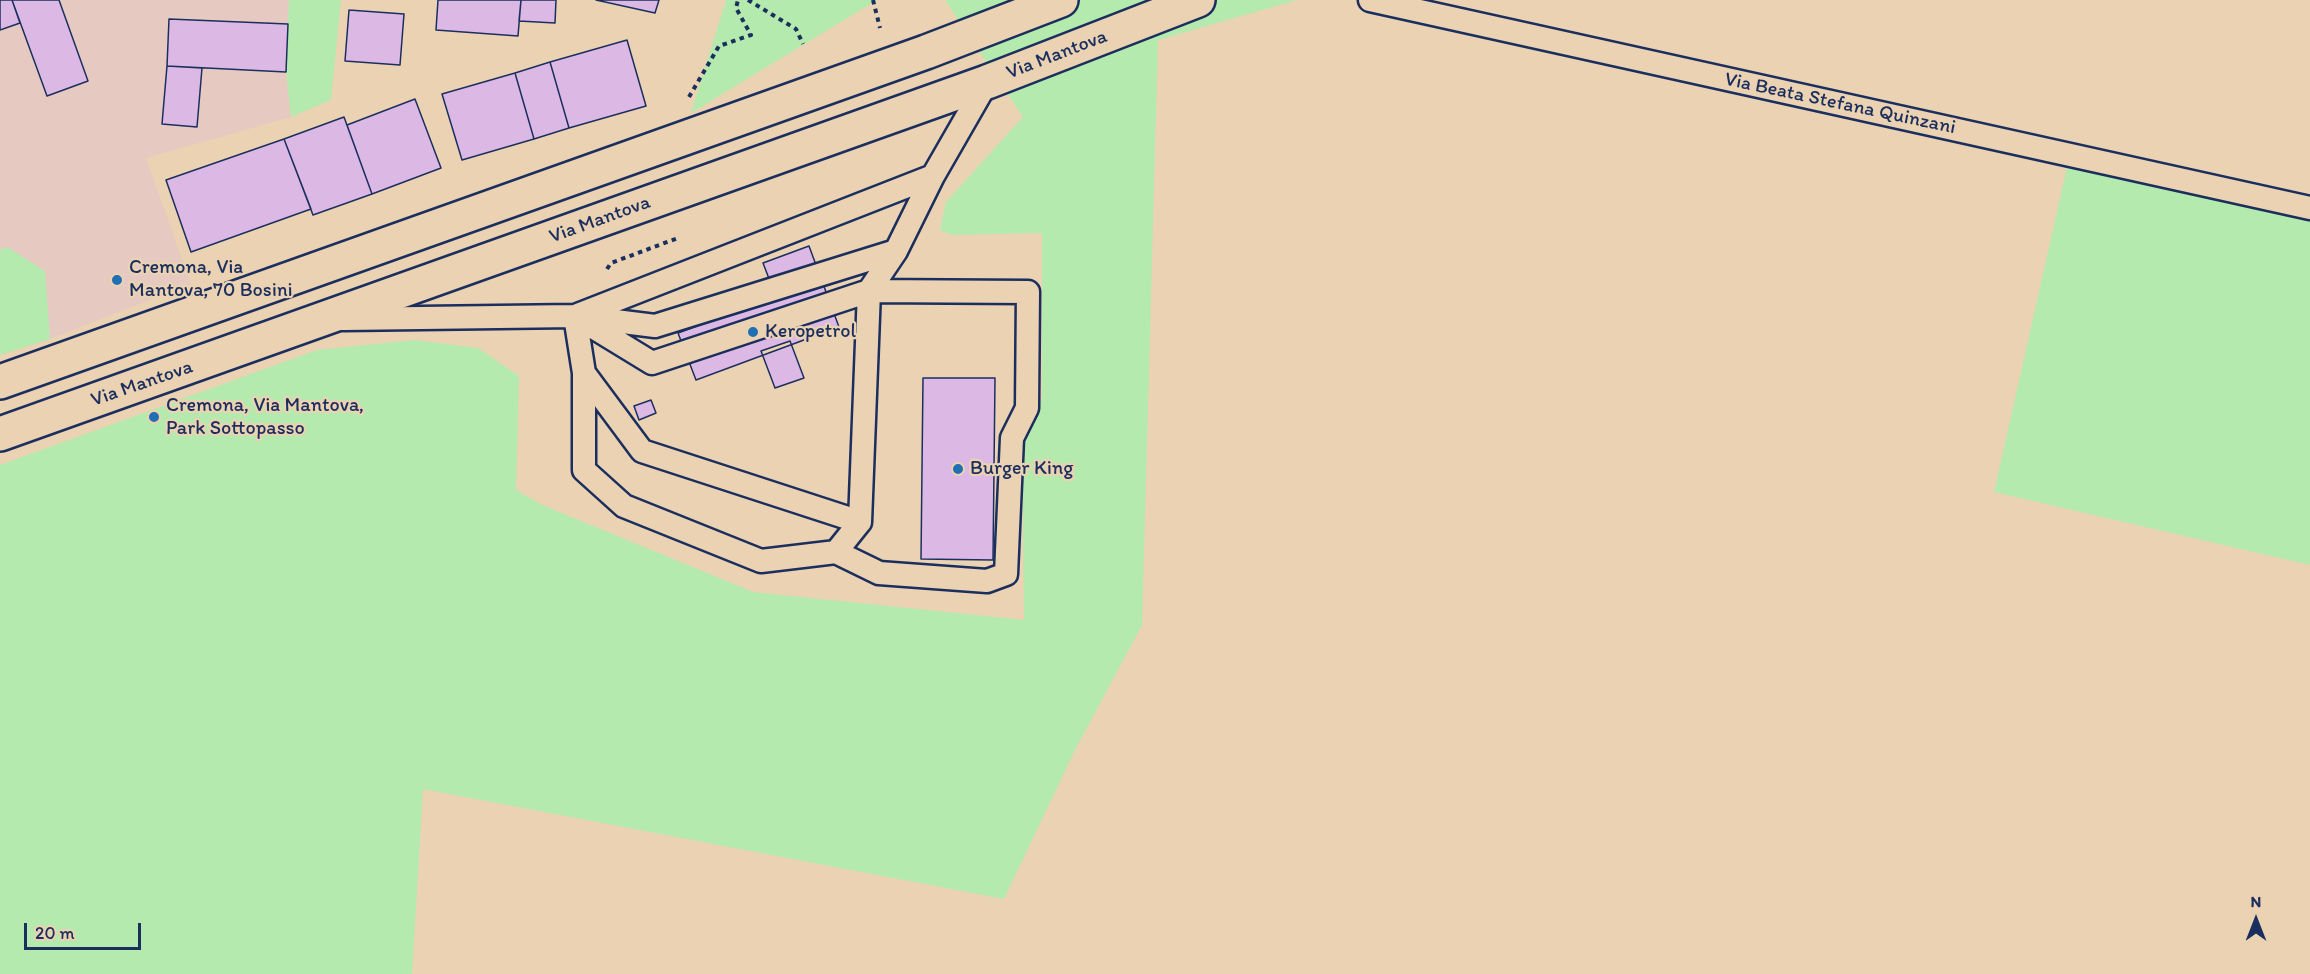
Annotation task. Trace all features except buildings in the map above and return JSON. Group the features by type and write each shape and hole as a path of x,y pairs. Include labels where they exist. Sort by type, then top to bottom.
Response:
{"main road":[{"path":"0,382 926,52 1061,0"},
{"name":"Via Mantova","path":"0,434 987,82 1198,0"}],"lane":[{"name":"Via Beata Stefana Quinzani","path":"1370,0 2310,208"},
{"path":"836,552 860,522 869,291 896,251 933,176 987,82"},
{"path":"576,316 636,290 933,176"},
{"path":"325,319 576,316 655,326 896,251"},
{"path":"869,291 1028,292 1027,408 1012,438 1006,574 987,581 879,573 836,552 761,561 624,506 584,470 584,373 576,316 652,363 869,291"},
{"path":"584,373 642,451 860,522"}],"path":[{"path":"688,100 719,46 751,35 736,8 738,0"},
{"path":"748,0 796,28 803,44"},
{"path":"873,0 881,33"}],"shaded area":[{"path":"0,0 289,0 286,72 291,117 146,158 191,284 50,339 0,355"}],"green space":[{"path":"289,0 341,0 331,100 291,117 286,72"},
{"path":"726,0 877,0 691,113"},
{"path":"945,0 1297,0 1158,40 1142,625 1075,750 1004,899 423,789 412,974 0,974 0,465 317,350 415,340 478,348 519,376 516,490 540,504 753,592 1024,620 1022,437 1042,399 1042,233 951,235 940,230 946,202 1023,117"},
{"path":"2069,158 2310,212 2310,565 1994,492"},
{"path":"7,247 45,271 50,339 0,355 0,250"}],"place":[{"name":"Cremona, Via Mantova, 70 Bosini","path":"117,280"},
{"name":"Keropetrol","path":"753,332"},
{"name":"Cremona, Via Mantova, Park Sottopasso","path":"154,417"},
{"name":"Burger King","path":"958,469"}]}
